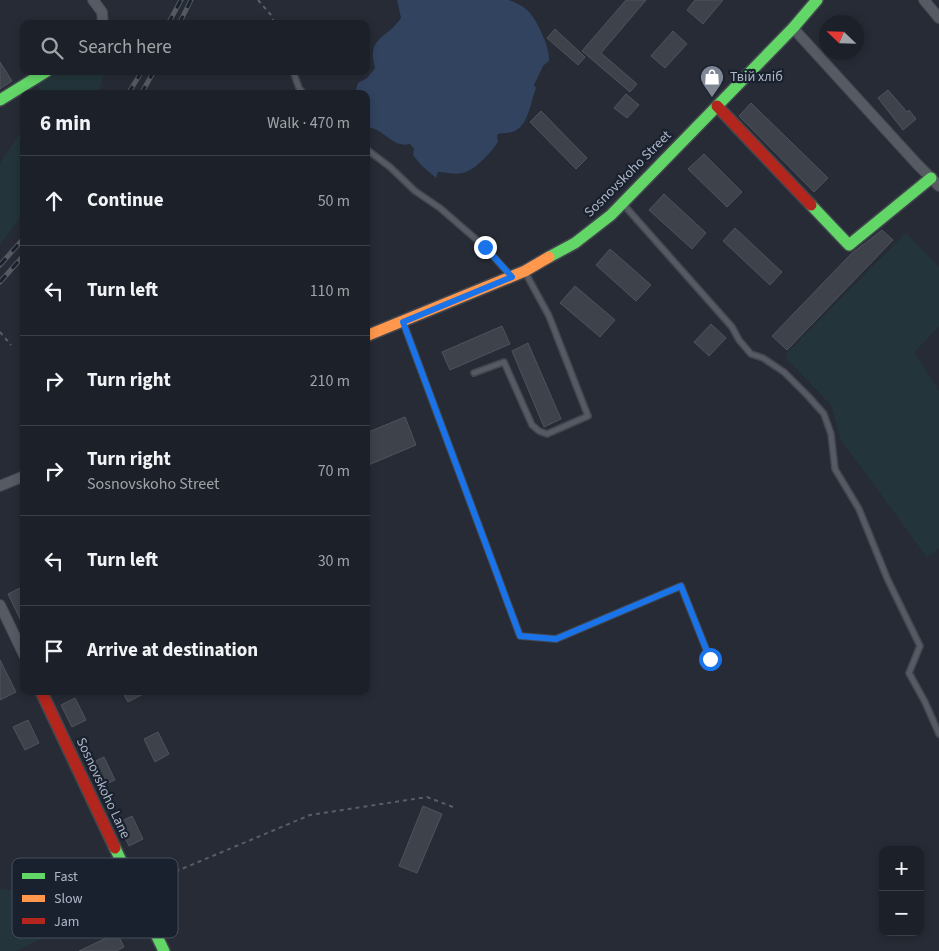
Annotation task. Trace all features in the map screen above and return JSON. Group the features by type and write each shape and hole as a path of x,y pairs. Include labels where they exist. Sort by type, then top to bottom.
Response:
{"street":[{"path":"93,0 102,12 103,20"},
{"name":"Sosnovskoho Street","path":"370,334 512,277 575,243 623,203 794,28 816,0"},
{"path":"924,0 939,18"},
{"path":"717,106 849,245 935,182 794,28"},
{"path":"0,100 41,75"},
{"path":"0,486 20,478"},
{"path":"0,605 20,647"},
{"name":"Sosnovskoho Lane","path":"43,695 120,858"},
{"name":"Sosnovskoho Lane","path":"158,938 164,951"}],"lane":[{"path":"294,75 301,90"},
{"path":"370,152 485,247 512,277"},
{"path":"623,203 732,327 750,354 762,358 784,372 824,414 831,434 835,469 859,508 887,578 920,646 909,673 925,702 939,734"},
{"path":"474,373 504,362 532,425 539,431 547,434 588,416 549,316 525,271"},
{"path":"403,322 520,636 556,639 681,586 710,659"}],"path":[{"path":"258,0 273,20"},
{"path":"0,332 11,345"},
{"path":"178,871 310,815 427,798 453,807"}],"shaded area":[{"path":"53,75 104,75 99,90 41,90 37,85"},
{"path":"20,133 20,218 0,244 0,163"},
{"path":"906,233 939,267 939,326 914,353 939,391 939,548 927,557 841,440 831,405 786,358 787,353"},
{"path":"0,889 12,890 12,938 43,938 16,951 0,951"}],"water":[{"path":"397,0 509,0 530,13 543,36 548,49 549,61 543,66 534,85 536,88 525,120 522,125 510,133 497,135 498,142 491,151 467,172 456,174 438,172 436,178 413,155 414,149 410,144 397,143 370,127 370,90 356,90 358,83 367,78 375,68 373,50 379,39 401,18"}],"building":[{"path":"626,0 646,0 601,53 637,84 630,92 582,51"},
{"path":"695,0 723,0 703,24 687,10"},
{"path":"555,29 585,57 578,65 547,38"},
{"path":"673,31 687,44 665,68 651,56"},
{"path":"0,62 12,81 0,89"},
{"path":"888,90 907,112 909,110 916,119 903,130 878,98"},
{"path":"626,94 639,105 627,118 614,108"},
{"path":"751,103 828,178 814,192 739,116"},
{"path":"541,111 587,158 576,169 530,122"},
{"path":"704,154 742,192 727,207 688,169"},
{"path":"664,194 706,233 692,249 649,210"},
{"path":"735,228 782,272 770,285 723,241"},
{"path":"882,230 893,240 787,350 772,336 851,254"},
{"path":"610,249 651,285 636,301 596,265"},
{"path":"575,286 615,320 600,337 560,303"},
{"path":"711,324 726,338 709,356 694,342"},
{"path":"502,326 510,344 450,370 442,352"},
{"path":"528,343 561,419 544,427 512,351"},
{"path":"405,417 416,445 370,464 370,431"},
{"path":"20,588 20,619 8,594"},
{"path":"0,660 16,692 0,700"},
{"path":"124,695 141,695 128,702"},
{"path":"75,698 86,720 72,727 61,705"},
{"path":"28,720 39,743 25,750 13,727"},
{"path":"158,732 169,754 155,762 144,739"},
{"path":"104,757 115,780 100,787 89,764"},
{"path":"423,806 442,814 417,873 399,866"},
{"path":"132,816 143,839 129,846 118,823"},
{"path":"106,938 120,938 124,947 116,951 79,951"}],"railway":[{"path":"170,20 181,0"},
{"path":"181,20 191,0"},
{"path":"130,90 140,75"},
{"path":"143,90 152,75"},
{"path":"0,265 20,242"},
{"path":"0,282 20,260"}],"traffic: fast":[{"path":"549,257 575,243 611,215 793,28 817,0"},
{"path":"0,100 41,75"},
{"path":"811,205 849,245 931,178"},
{"path":"115,848 120,858"},
{"path":"158,938 164,951"}],"traffic: slow":[{"path":"370,334 525,271 549,257"}],"traffic: jam":[{"path":"717,106 811,205"},
{"path":"43,695 115,848"}],"place":[{"name":"Твій хліб","path":"712,98"}],"route":[{"path":"485,247 512,277 403,322 520,636 556,639 681,586 710,659"}]}
